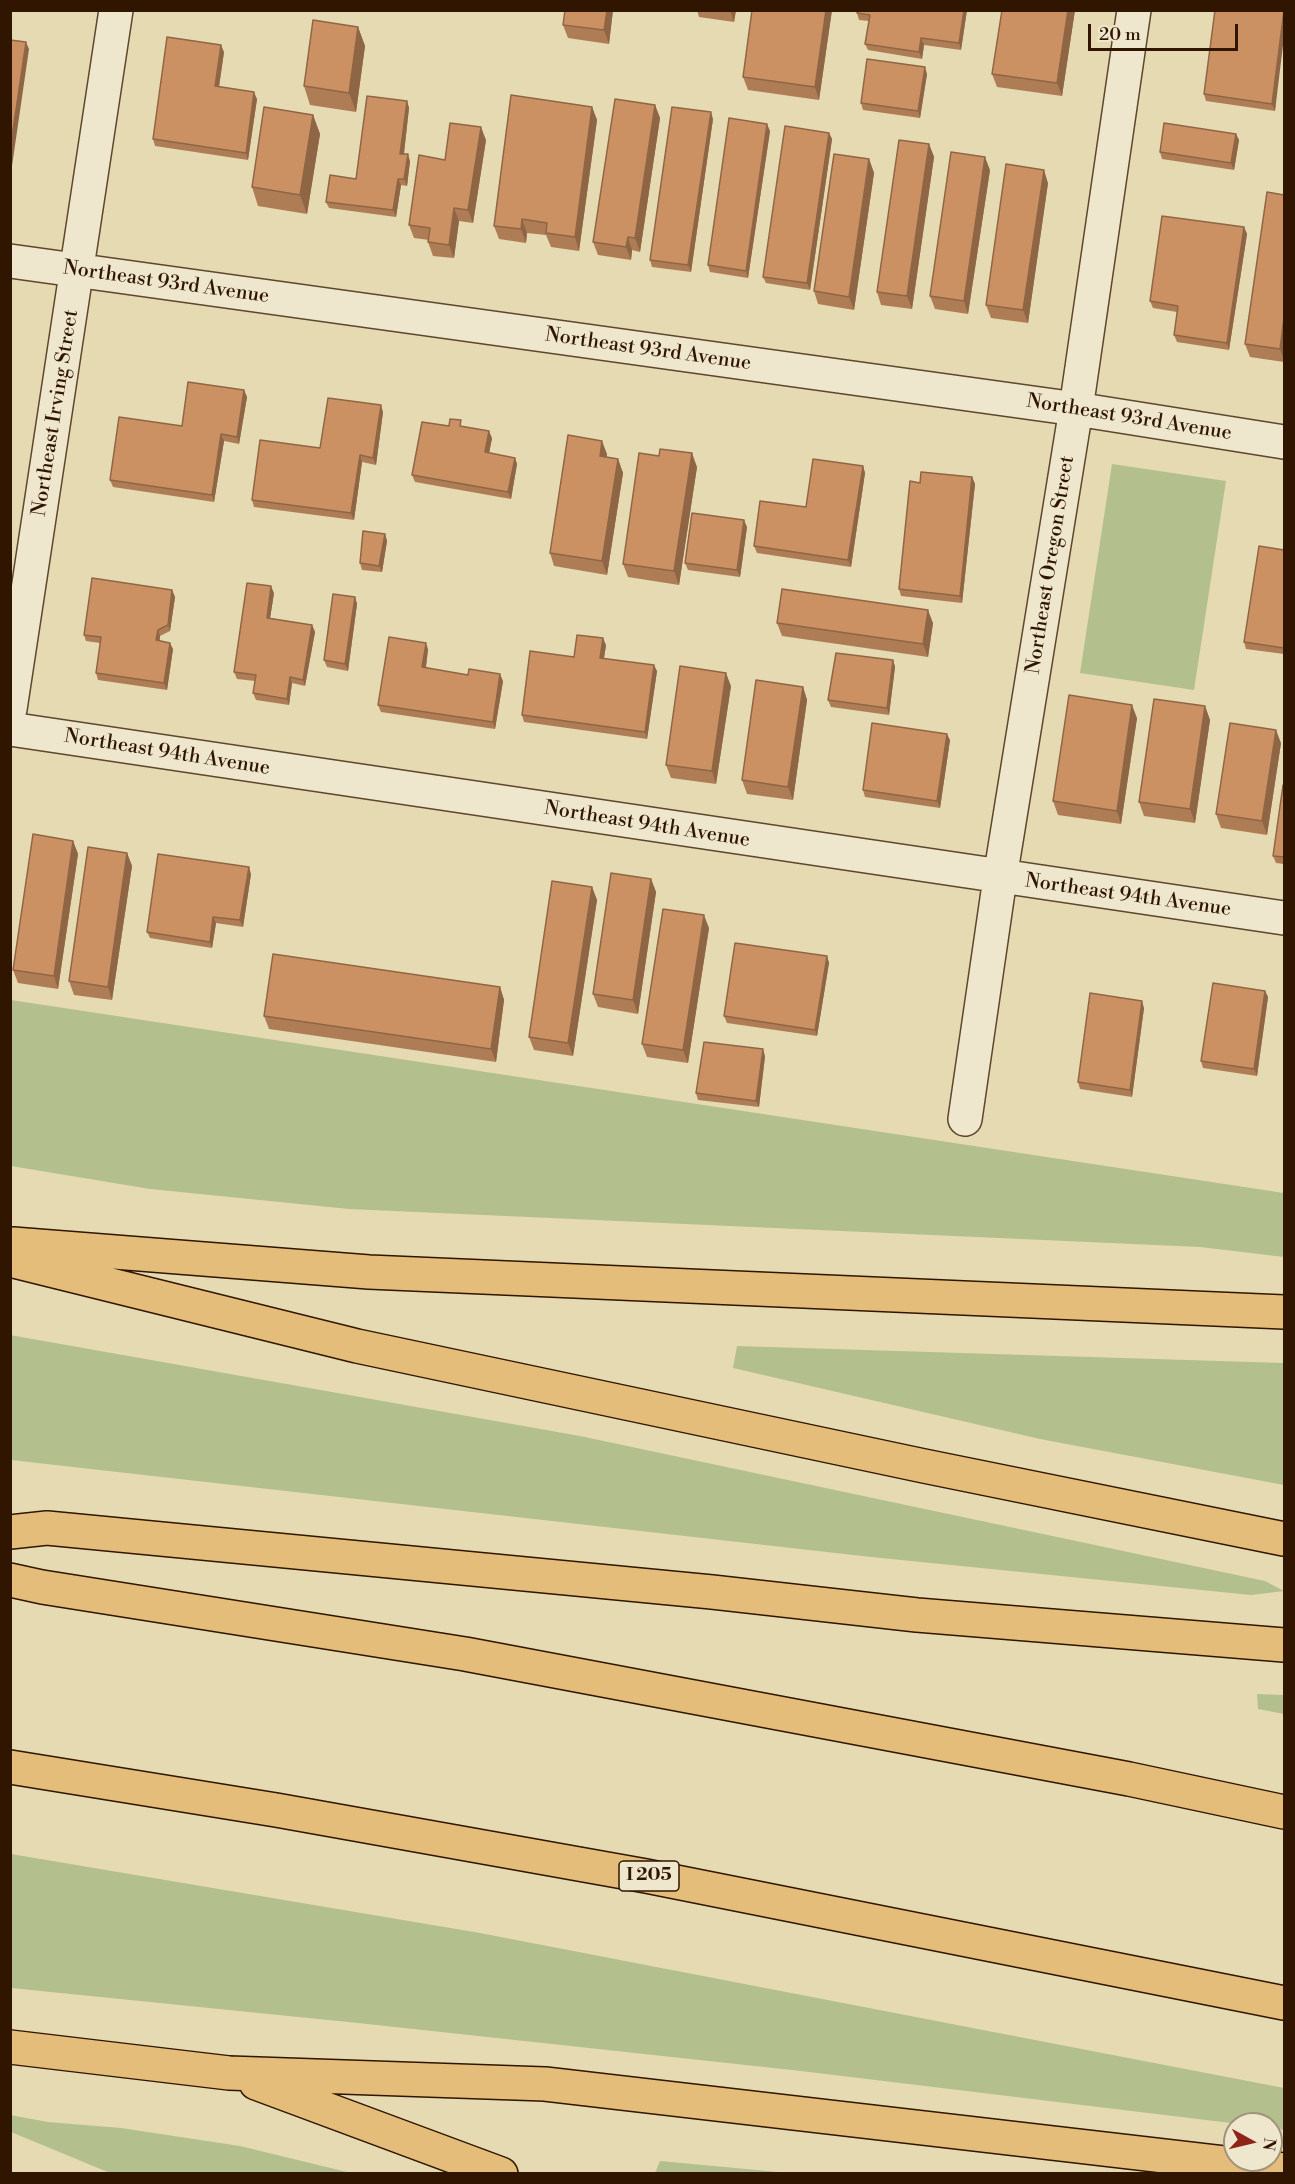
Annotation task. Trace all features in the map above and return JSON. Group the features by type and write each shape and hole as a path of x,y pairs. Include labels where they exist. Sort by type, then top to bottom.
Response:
{"highway":[{"path":"10,1244 369,1272 1284,1312"},
{"path":"10,1260 369,1348 912,1464 1284,1539"},
{"path":"10,1532 47,1528 712,1592 917,1615 1284,1645"},
{"path":"10,1580 53,1589 465,1654 1130,1779 1284,1812"},
{"name":"I 205","path":"10,1767 276,1810 646,1876 1284,2003"},
{"path":"10,2047 229,2073 545,2084 1284,2169"},
{"path":"229,2073 501,2174"}],"street":[{"name":"Northeast Irving Street","path":"10,709 116,10"},
{"name":"Northeast Oregon Street","path":"965,1119 1000,878 1076,409 1134,10"},
{"name":"Northeast 93rd Avenue","path":"10,261 1076,409 1284,442"},
{"name":"Northeast 94th Avenue","path":"10,729 1000,878 1284,918"}],"green space":[{"path":"1112,464 1226,481 1194,690 1080,673"},
{"path":"11,1000 1284,1193 1284,1257 1200,1247 349,1209 150,1189 11,1166"},
{"path":"10,1335 580,1436 1265,1581 1284,1591 1251,1595 871,1557 11,1460"},
{"path":"737,1346 1284,1363 1284,1485 1040,1439 733,1368"},
{"path":"1257,1694 1284,1695 1284,1714 1258,1709"},
{"path":"11,1854 480,1933 1284,2088 1284,2130 1283,2112 1223,2112 1223,2122 801,2071 11,1988"},
{"path":"10,2115 48,2122 121,2128 240,2146 351,2173 110,2173 11,2132"},
{"path":"660,2161 789,2173 655,2173"}],"building":[{"path":"565,10 607,10 604,30 563,25"},
{"path":"752,10 826,10 815,87 743,77"},
{"path":"857,10 964,10 959,43 921,38 919,52 865,44 870,15 857,13"},
{"path":"1002,10 1068,10 1057,83 992,74"},
{"path":"1215,10 1284,10 1272,104 1204,94"},
{"path":"313,20 358,27 349,93 304,86"},
{"path":"167,37 221,45 215,86 254,92 246,153 153,139"},
{"path":"10,40 26,42 10,150"},
{"path":"867,59 925,67 918,111 861,103"},
{"path":"511,95 592,107 575,237 546,233 547,223 522,219 521,229 494,226"},
{"path":"367,96 407,101 400,154 408,154 404,179 398,179 393,210 326,202 330,175 356,179"},
{"path":"615,99 655,105 635,238 628,237 626,247 593,242"},
{"path":"264,107 313,115 300,195 252,187"},
{"path":"672,107 711,112 688,265 650,260"},
{"path":"729,118 767,124 746,271 708,265"},
{"path":"450,123 481,127 468,210 454,208 449,245 428,242 430,228 409,225 419,155 445,160"},
{"path":"1164,123 1236,134 1231,163 1160,152"},
{"path":"785,126 829,133 807,283 763,277"},
{"path":"899,140 929,144 907,296 877,292"},
{"path":"951,152 985,157 964,301 930,296"},
{"path":"834,154 869,159 849,297 814,291"},
{"path":"1006,164 1044,170 1023,310 986,305"},
{"path":"1267,192 1284,195 1284,318 1280,349 1245,344"},
{"path":"1162,216 1244,227 1227,343 1174,335 1178,306 1150,301"},
{"path":"188,382 244,390 237,437 221,434 212,495 110,480 119,417 182,426"},
{"path":"328,398 381,405 373,458 360,455 351,513 252,500 260,440 320,448"},
{"path":"450,419 461,420 460,426 489,431 485,452 515,458 508,492 412,475 422,422 449,426"},
{"path":"568,435 602,441 600,456 618,459 602,561 550,553"},
{"path":"660,449 692,453 674,571 623,564 639,453 659,456"},
{"path":"813,459 863,466 848,560 754,546 760,501 806,507"},
{"path":"921,472 972,477 960,596 899,589 910,481 920,483"},
{"path":"692,513 744,520 737,570 685,563"},
{"path":"363,531 385,534 379,566 360,563"},
{"path":"1259,546 1284,550 1284,648 1244,642"},
{"path":"92,578 172,590 168,625 158,630 156,640 170,643 164,683 96,673 101,637 84,635"},
{"path":"247,583 271,586 267,618 312,625 303,680 290,677 287,699 253,693 256,675 234,672"},
{"path":"782,589 928,610 923,644 777,623"},
{"path":"333,594 355,597 345,664 324,660"},
{"path":"577,635 603,638 600,658 654,665 645,732 522,715 530,651 574,657"},
{"path":"389,637 426,643 422,667 468,675 469,669 500,674 493,722 378,705"},
{"path":"836,653 893,660 887,708 828,700"},
{"path":"680,666 726,673 712,771 666,765"},
{"path":"756,680 803,687 788,787 742,780"},
{"path":"1069,695 1132,705 1117,811 1053,801"},
{"path":"1154,699 1205,706 1190,809 1139,802"},
{"path":"872,723 947,734 937,801 863,790"},
{"path":"1230,723 1276,730 1262,821 1216,814"},
{"path":"1284,786 1284,857 1273,856"},
{"path":"33,834 73,841 54,976 13,970"},
{"path":"88,847 127,853 108,987 69,981"},
{"path":"158,854 249,867 240,920 213,917 210,942 147,932"},
{"path":"611,873 651,879 633,1000 593,994"},
{"path":"552,881 592,887 568,1043 529,1037"},
{"path":"663,909 704,915 683,1050 642,1044"},
{"path":"735,943 827,956 815,1030 724,1016"},
{"path":"273,954 500,987 491,1049 264,1016"},
{"path":"1213,983 1265,991 1254,1069 1201,1061"},
{"path":"1090,993 1142,1001 1130,1090 1078,1082"},
{"path":"704,1042 763,1049 756,1101 696,1093"}]}
